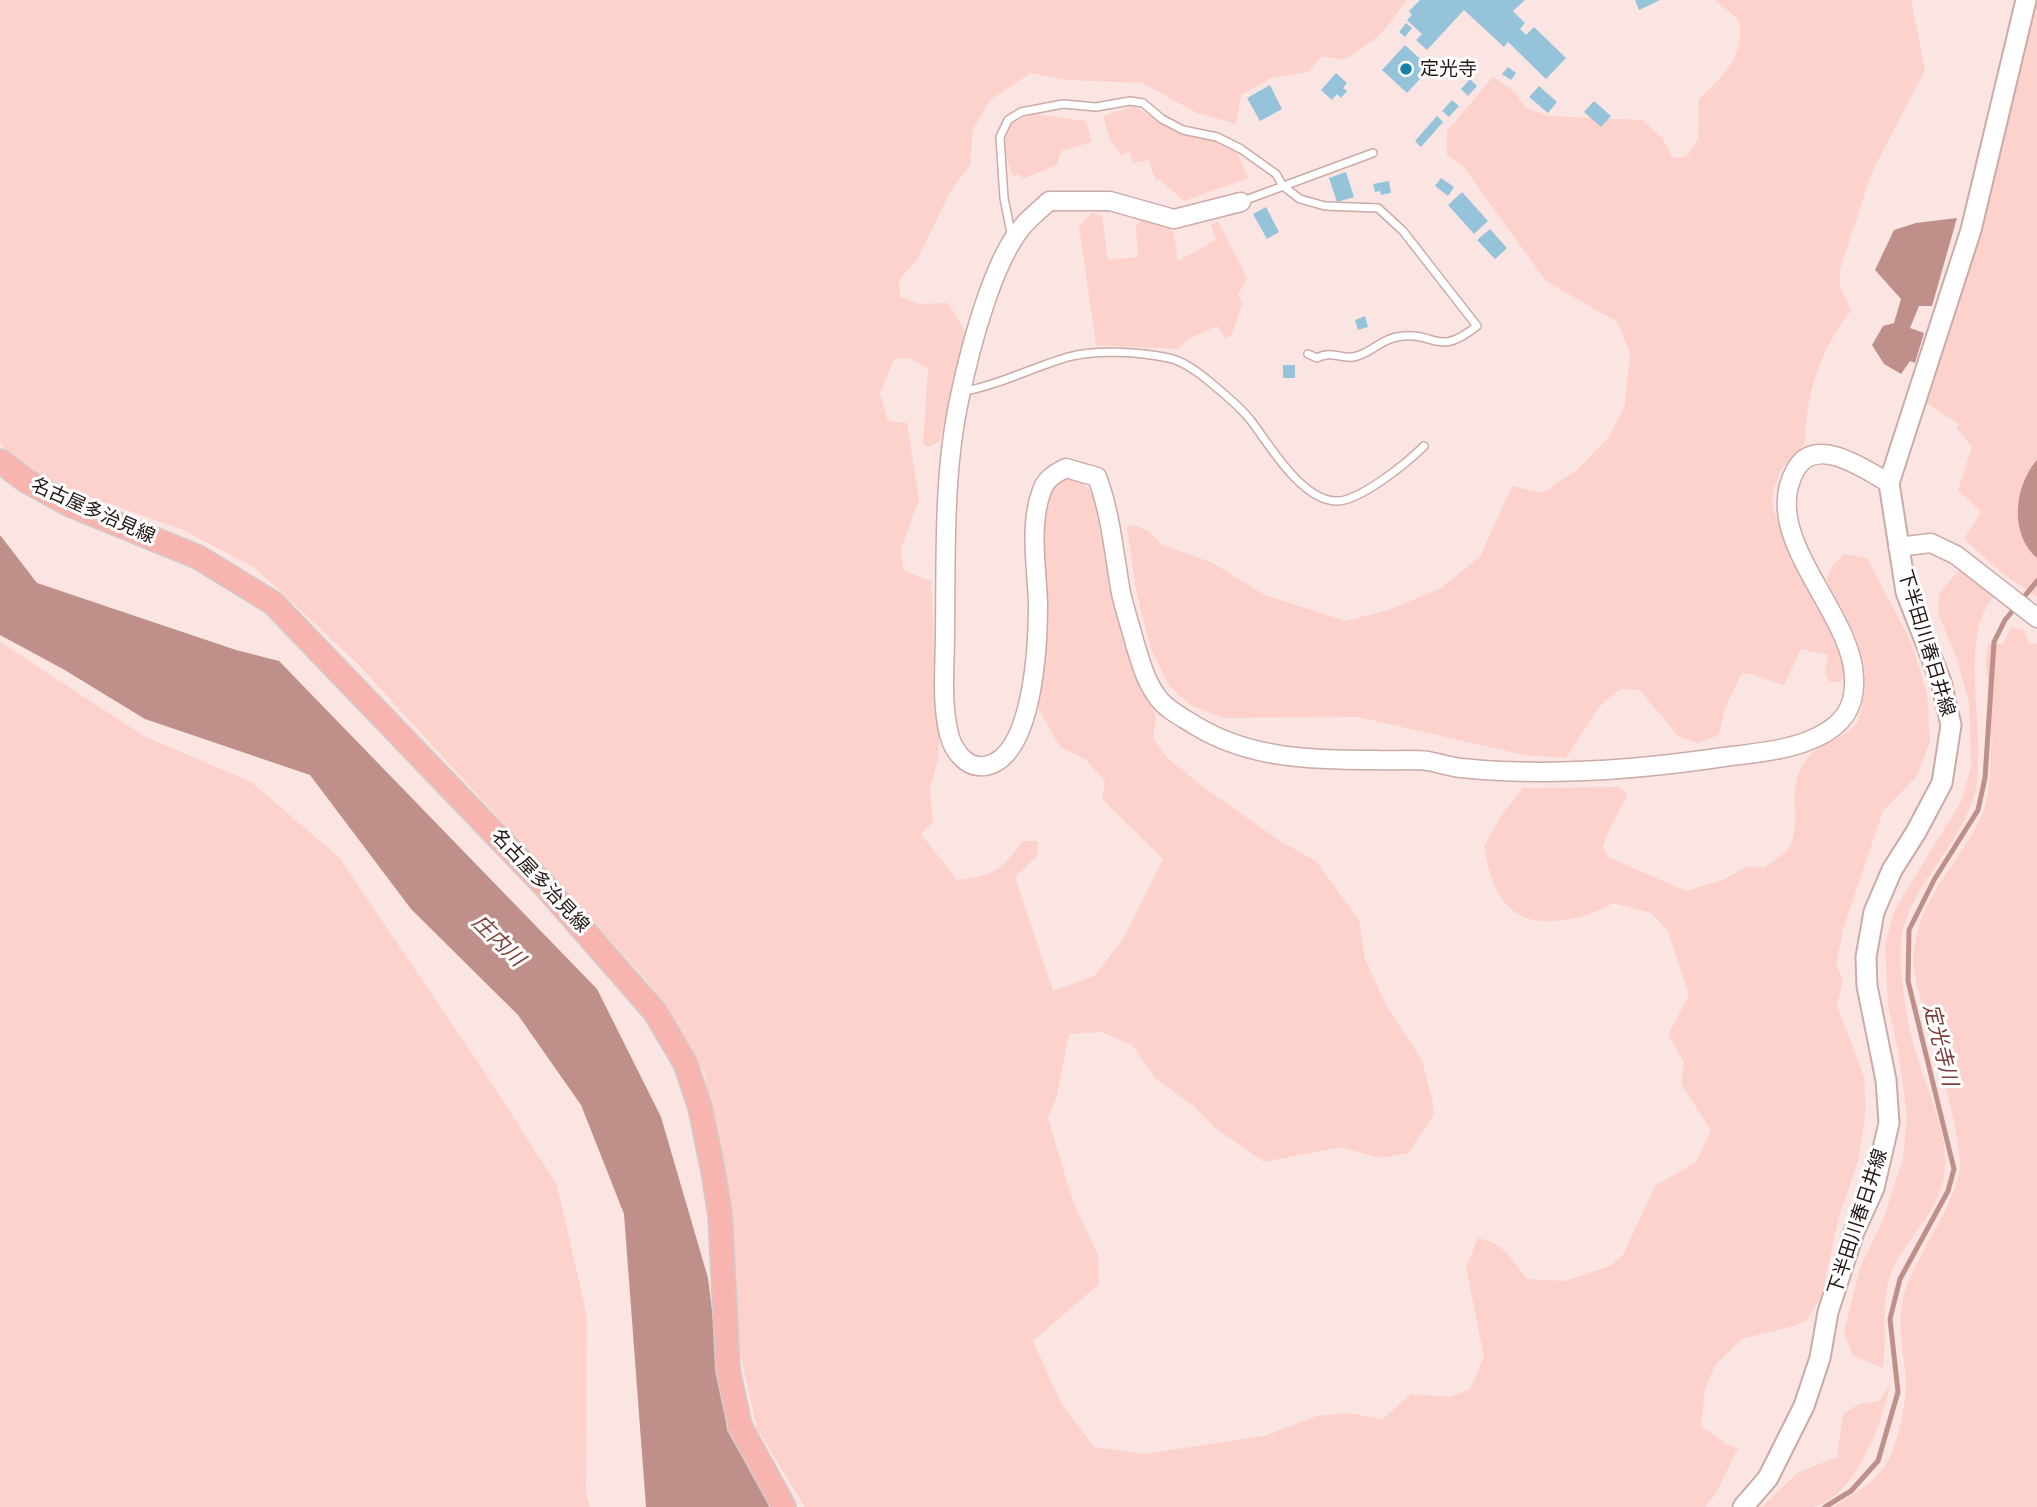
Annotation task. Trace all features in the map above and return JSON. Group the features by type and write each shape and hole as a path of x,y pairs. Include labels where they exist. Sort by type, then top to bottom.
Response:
{"main road":[{"name":"下半田川春日井線","path":"1743,1507 1768,1478 1804,1406 1820,1358 1828,1312 1854,1232 1874,1188 1889,1123 1886,1080 1867,986 1868,946 1874,912 1892,870 1942,783 1951,725 1941,681 1906,592 1889,483 1971,230 2026,0"},
{"name":"名古屋多治見線","path":"0,461 25,480 68,504 198,557 273,603 544,885 655,1012 685,1063 700,1107 711,1158 720,1214 728,1370 740,1426 784,1507"}],"street":[{"path":"1241,202 1174,219 1110,201 1049,201 1021,228 1002,258 961,392 954,430 946,555 945,702 949,735 957,754 983,766 998,761 1021,731 1030,695 1038,607 1036,513 1041,491 1050,476 1066,468 1097,477 1105,498 1122,596 1143,671 1160,701 1187,720 1215,737 1277,756 1428,761 1457,768 1546,773 1654,768 1769,751 1812,740 1839,725 1854,702 1854,674 1845,639 1798,550 1790,521 1786,488 1798,464 1822,453 1843,457 1889,483"},
{"path":"1898,547 1931,543 1956,555 2035,617"}],"lane":[{"path":"1013,241 1004,198 1000,137 1008,120 1042,106 1063,103 1096,107 1130,101 1143,103 1162,119 1183,131 1217,137 1241,149 1276,174 1283,186 1300,199 1314,204 1378,208 1404,231 1477,326 1457,342 1436,343 1399,336 1384,340 1353,358 1324,354 1317,358 1308,354"},
{"path":"1241,202 1373,153"},
{"path":"961,392 991,386 1069,356 1099,353 1171,358 1196,371 1227,396 1304,485 1322,498 1336,502 1352,498 1392,473 1424,446"}],"shaded area":[{"path":"0,0 1407,0 1379,36 1344,60 1322,56 1308,72 1271,78 1241,95 1236,124 1197,113 1142,83 1067,80 1031,73 990,100 973,129 970,165 950,192 918,258 899,280 900,297 920,304 948,303 965,331 940,441 929,447 923,444 928,369 909,358 894,359 880,393 888,421 907,423 919,499 901,549 903,570 931,581 939,736 938,760 930,788 933,823 921,834 957,880 988,874 1009,859 1023,841 1038,841 1037,856 1015,877 1053,991 1094,976 1123,939 1163,859 1102,799 1105,781 1086,760 1060,747 1036,704 1044,608 1043,515 1050,491 1058,482 1068,478 1082,482 1098,500 1112,597 1134,671 1156,717 1153,738 1167,758 1206,789 1280,841 1316,861 1359,920 1365,959 1387,1007 1422,1060 1433,1103 1433,1116 1408,1153 1380,1158 1340,1147 1264,1162 1214,1127 1195,1107 1156,1079 1132,1045 1101,1032 1069,1034 1057,1095 1048,1118 1073,1202 1098,1255 1099,1284 1033,1341 1061,1403 1094,1447 1144,1454 1264,1436 1317,1416 1348,1413 1383,1419 1411,1394 1450,1397 1470,1389 1484,1357 1466,1267 1478,1238 1500,1248 1527,1279 1566,1281 1610,1266 1623,1255 1655,1186 1696,1162 1711,1130 1681,1084 1684,1062 1668,1035 1689,995 1668,931 1651,913 1613,903 1589,914 1560,921 1532,920 1520,915 1503,901 1495,887 1484,846 1502,815 1523,788 1619,787 1627,794 1603,848 1610,858 1686,891 1723,880 1747,866 1764,868 1781,856 1789,848 1795,829 1795,789 1800,770 1814,752 1849,731 1859,717 1865,687 1862,655 1850,623 1826,579 1832,566 1844,554 1867,558 1911,642 1927,693 1930,741 1917,776 1883,811 1844,927 1836,965 1843,980 1837,1005 1864,1077 1866,1109 1858,1161 1839,1216 1822,1295 1807,1320 1794,1326 1742,1339 1715,1365 1705,1389 1701,1426 1726,1444 1738,1448 1715,1495 1705,1507 805,1507 757,1429 741,1357 732,1264 705,1074 647,981 359,665 255,568 181,529 75,492 16,462 0,443"},
{"path":"1715,0 1911,0 1925,70 1872,172 1840,269 1840,286 1851,311 1831,340 1817,373 1808,407 1805,443 1780,471 1773,491 1773,508 1782,533 1836,637 1846,667 1841,682 1830,682 1825,674 1828,655 1801,649 1784,685 1742,673 1725,708 1719,735 1698,743 1678,736 1640,690 1621,689 1599,707 1566,758 1524,755 1358,717 1224,718 1192,706 1169,686 1151,649 1136,590 1127,527 1135,525 1149,531 1162,545 1211,562 1265,595 1345,621 1389,610 1441,588 1480,557 1512,486 1542,493 1577,470 1608,438 1625,405 1630,353 1617,322 1546,281 1463,166 1447,155 1447,131 1493,77 1515,92 1526,108 1550,116 1643,120 1663,139 1673,158 1686,157 1698,139 1699,99 1731,64 1739,45 1739,20"},
{"path":"2037,0 2037,597 2001,572 1964,539 1981,512 1958,490 1972,447 1957,428 1959,424 1925,402 2028,18"},
{"path":"1134,106 1181,134 1216,142 1238,153 1248,178 1184,201 1160,180 1156,180 1148,160 1133,163 1130,152 1121,155 1110,140 1103,116"},
{"path":"1034,114 1086,121 1092,142 1061,151 1057,165 1022,179 1019,174 1013,176 1007,156 1006,137 1011,123"},
{"path":"1092,213 1102,216 1108,260 1138,257 1136,226 1143,218 1163,224 1172,230 1178,261 1216,240 1211,225 1218,221 1247,278 1238,295 1242,304 1232,335 1225,338 1217,326 1188,339 1178,349 1096,345 1079,226"},
{"path":"1960,569 1994,596 1983,614 1977,636 1976,787 1960,828 1912,907 1904,927 1901,948 1903,991 1908,1021 1942,1133 1944,1176 1936,1201 1899,1257 1889,1280 1885,1305 1883,1368 1853,1356 1844,1332 1860,1268 1883,1220 1903,1158 1907,1116 1898,1050 1888,1006 1885,946 1894,911 1962,800 1971,766 1969,703 1957,659 1938,613 1939,594"},
{"path":"2011,627 2024,630 2029,643 2037,644 2037,1507 1833,1507 1873,1479 1891,1455 1902,1420 1906,1391 1901,1331 1903,1299 1916,1265 1946,1209 1959,1173 1960,1158 1954,1124 1914,971 1914,953 1917,933 1931,898 1972,834 1986,802 1991,762 1986,660 1988,644 2003,644"},
{"path":"0,642 144,736 251,782 339,857 557,1185 587,1317 586,1493 590,1507 0,1507"},
{"path":"1890,1384 1874,1437 1853,1475 1841,1490 1826,1501 1811,1507 1762,1507 1797,1473 1837,1457 1843,1414 1859,1404 1879,1401"}],"water":[{"path":"1957,218 1932,306 1919,306 1910,328 1924,333 1915,363 1910,361 1901,374 1884,364 1872,345 1883,326 1894,323 1901,299 1875,270 1894,230 1916,223"},
{"path":"2037,460 2037,558 2022,536 2018,510 2023,483"},
{"name":"庄内川","path":"0,535 37,583 236,650 279,661 597,989 661,1117 708,1278 727,1430 770,1507 646,1507 624,1214 581,1105 518,1015 411,909 310,775 145,719 63,669 0,635"}],"building":[{"path":"1420,0 1525,0 1513,11 1525,23 1520,29 1526,35 1534,27 1566,58 1546,79 1508,42 1504,47 1464,10 1427,50 1416,40 1422,34 1407,20 1412,15 1409,11"},
{"path":"1635,0 1660,0 1639,10"},
{"path":"1406,23 1412,28 1405,37 1399,32"},
{"name":"定光寺","path":"1405,45 1430,68 1407,93 1382,70"},
{"path":"1508,67 1516,73 1511,80 1502,74"},
{"path":"1336,73 1347,83 1343,88 1347,91 1341,98 1337,94 1332,100 1321,90"},
{"path":"1470,79 1477,86 1468,96 1461,89"},
{"path":"1270,85 1282,109 1260,121 1247,98"},
{"path":"1539,86 1557,102 1548,113 1529,97"},
{"path":"1452,100 1459,106 1449,117 1442,111"},
{"path":"1594,101 1611,116 1601,127 1584,112"},
{"path":"1437,116 1443,122 1421,147 1415,141"},
{"path":"1346,172 1354,197 1337,202 1329,178"},
{"path":"1441,178 1454,187 1448,196 1435,186"},
{"path":"1389,181 1391,193 1381,195 1380,191 1375,192 1373,184"},
{"path":"1462,192 1488,221 1474,234 1448,205"},
{"path":"1266,207 1279,232 1267,239 1253,214"},
{"path":"1490,229 1507,248 1495,259 1477,240"},
{"path":"1365,316 1368,327 1358,330 1355,320"},
{"path":"1283,365 1295,365 1295,378 1283,378"}],"waterway":[{"name":"定光寺川","path":"1825,1507 1851,1491 1878,1461 1898,1392 1890,1319 1900,1279 1948,1191 1954,1169 1908,981 1909,930 1934,880 1978,810 1985,778 1994,642 2005,620 2037,581"}],"place":[{"name":"定光寺","path":"1406,69"}]}
